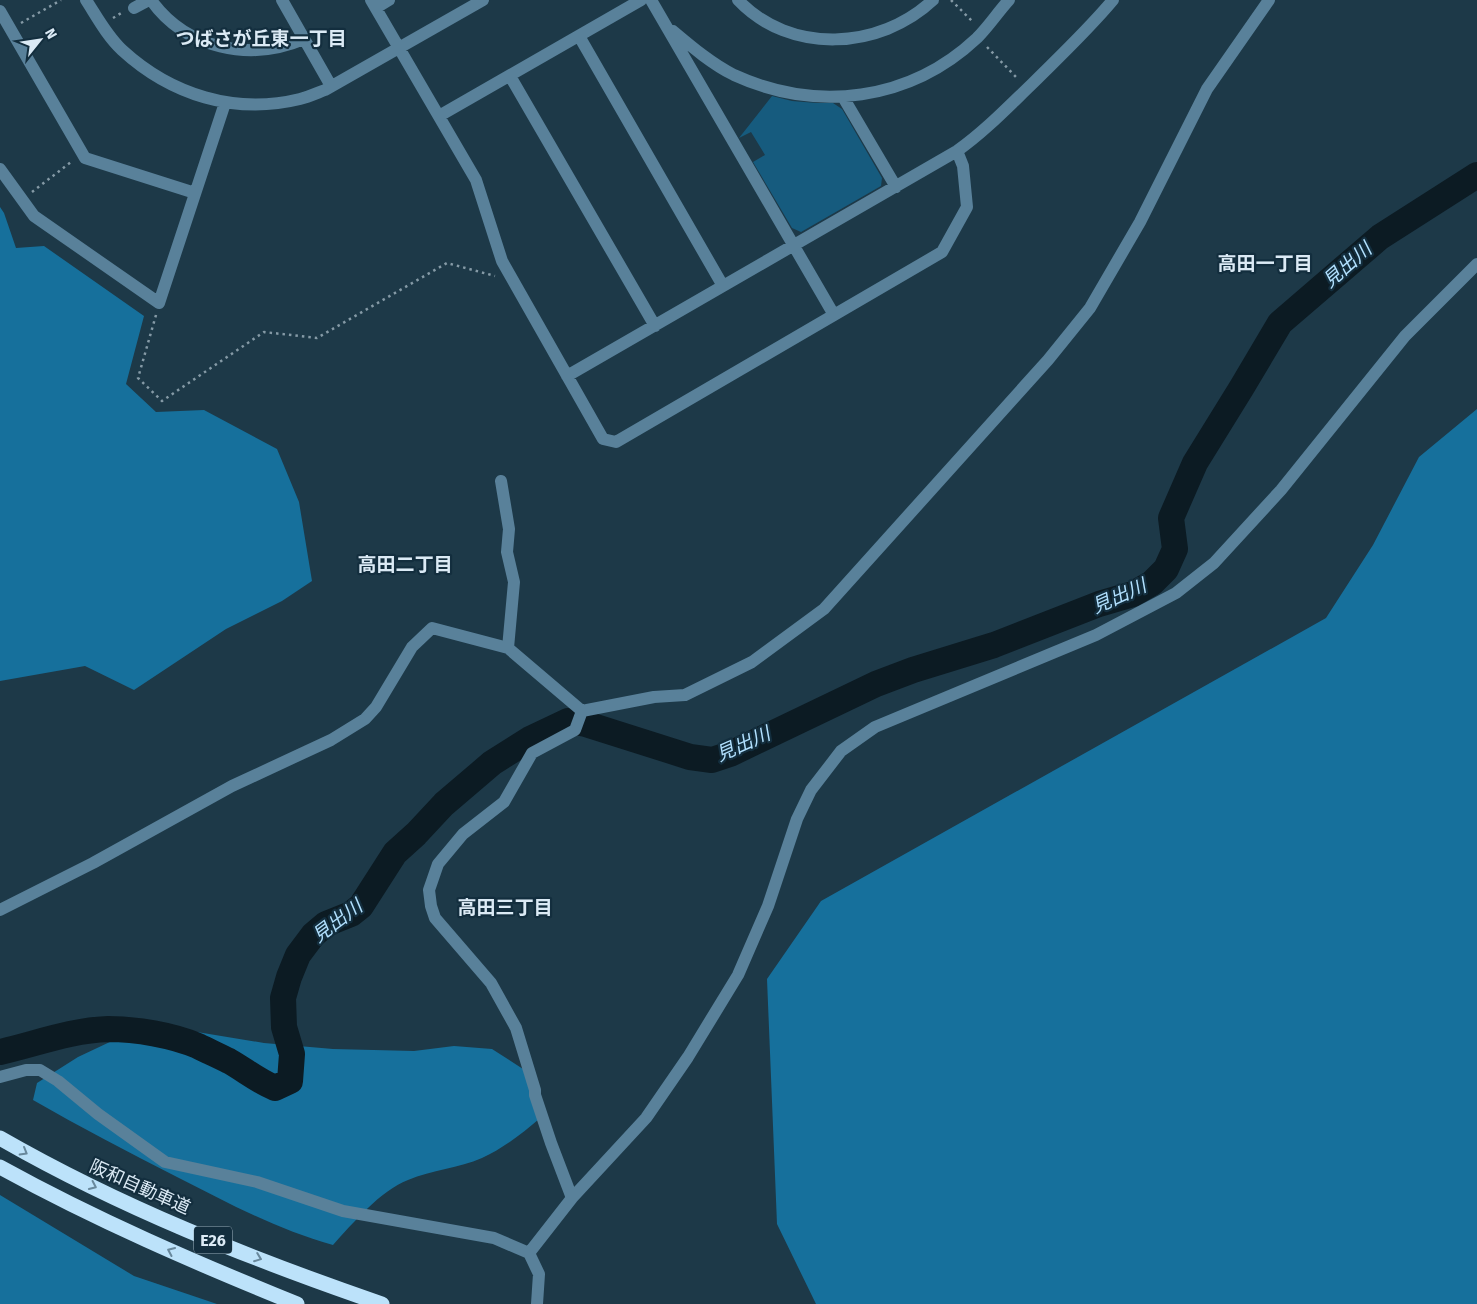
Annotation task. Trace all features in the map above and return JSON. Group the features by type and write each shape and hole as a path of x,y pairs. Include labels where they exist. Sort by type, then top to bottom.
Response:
{"highway":[{"name":"阪和自動車道","path":"0,1138 49,1166 140,1209 322,1284 382,1304"},
{"name":"E26","path":"0,1167 38,1188 133,1234 297,1304"}],"street":[{"path":"86,0 101,24 121,49 143,67 168,83 225,103 274,104 301,99 331,86 483,0"},
{"path":"134,8 150,0 161,14 194,37 231,49 268,50 288,46 304,39"},
{"path":"282,0 331,86"},
{"path":"389,0 374,4 476,180 502,262 602,439 616,442 942,252 967,207 963,166 957,151"},
{"path":"439,116 641,0"},
{"path":"651,0 834,315"},
{"path":"738,0 751,13 783,31 818,40 852,39 886,30 921,11 933,0"},
{"path":"664,22 695,50 733,74 762,86 796,94 843,97 881,92 932,70 957,54 980,34 1009,0"},
{"path":"567,376 896,187 978,137 1092,25 1113,0"},
{"path":"582,711 654,697 685,695 752,662 824,609 1022,390 1090,308 1140,222 1207,89 1268,0"},
{"path":"0,10 85,158 194,193"},
{"path":"579,36 723,286"},
{"path":"510,76 655,326"},
{"path":"843,97 896,187"},
{"path":"0,169 34,216 159,303 225,103"},
{"path":"530,1253 572,1198 646,1118 688,1057 738,975 768,906 797,819 807,798 820,776 841,751 875,727 1096,635 1176,593 1214,562 1281,490 1405,336 1477,264"},
{"path":"501,481 509,529 507,552 514,582 508,648"},
{"path":"0,910 93,864 232,786 331,740 365,719 376,707 412,647 432,628 508,648 582,711"},
{"path":"572,1198 535,1096 535,1090 516,1028 490,983 435,918 430,906 429,890 438,864 463,834 504,802 532,753 575,730 582,711"},
{"path":"0,1078 26,1070 40,1070 58,1081 98,1114 165,1162 257,1182 343,1211 494,1238 530,1253 539,1274 537,1304"}],"path":[{"path":"11,29 61,0"},
{"path":"951,0 1027,89"},
{"path":"101,24 129,8 134,8"},
{"path":"22,200 82,153"},
{"path":"159,303 138,378 162,401 264,332 317,338 447,263 513,281"}],"shaded area":[{"path":"772,96 792,101 833,103 842,109 882,178 881,186 801,232 792,228 753,162 765,155 751,132 739,138"},
{"path":"0,207 4,213 16,248 44,246 144,316 126,384 156,412 204,410 277,449 299,502 312,581 282,601 226,629 134,690 85,666 0,681"},
{"path":"1477,409 1477,1304 816,1304 777,1224 767,979 821,901 1326,618 1373,545 1419,457"},
{"path":"131,1032 197,1032 264,1043 333,1049 414,1051 454,1046 492,1049 523,1069 539,1119 512,1140 482,1158 426,1174 398,1185 368,1208 333,1245 293,1232 234,1206 122,1149 33,1100 37,1083 78,1057"},
{"path":"0,1195 134,1276 217,1304 0,1304"}],"waterway":[{"name":"見出川","path":"0,1052 94,1030 142,1031 198,1046 229,1061 275,1088 290,1081 292,1054 284,1027 283,998 298,955 313,935 326,924 351,914 361,906 395,853 444,804 492,763 530,739 568,721 586,724 690,757 712,760 730,754 876,684 913,670 994,645 1099,604 1133,594 1152,583 1166,569 1175,549 1171,518 1195,463 1280,323 1380,237 1477,175"}],"district":[{"name":"つばさが丘東一丁目","path":"261,38"},
{"name":"高田一丁目","path":"1265,263"},
{"name":"高田二丁目","path":"405,564"},
{"name":"高田三丁目","path":"505,907"}]}
